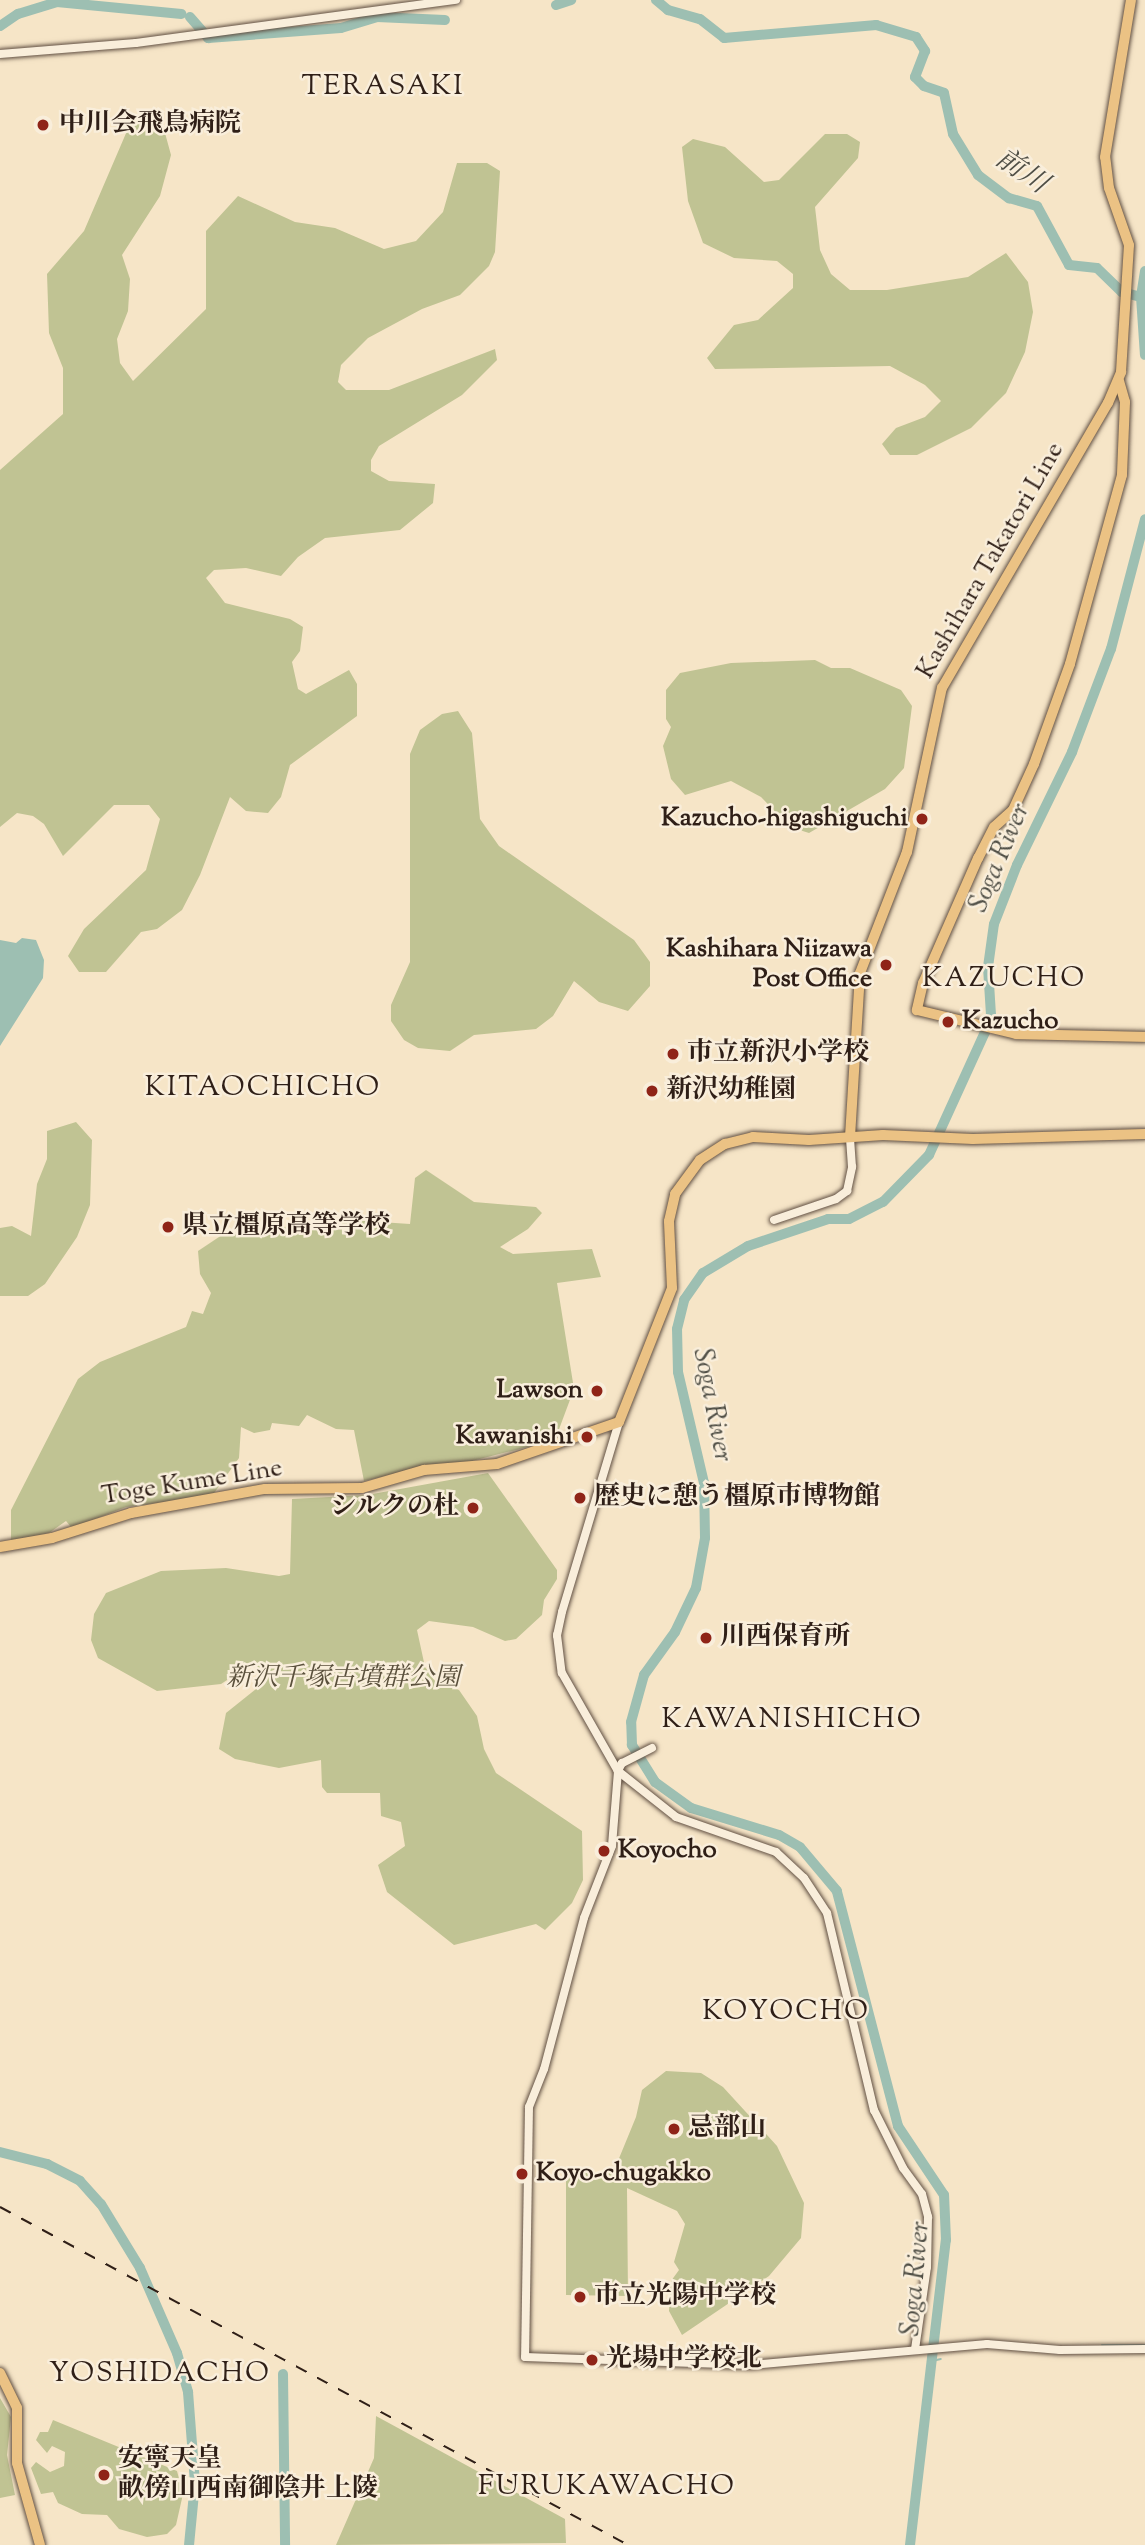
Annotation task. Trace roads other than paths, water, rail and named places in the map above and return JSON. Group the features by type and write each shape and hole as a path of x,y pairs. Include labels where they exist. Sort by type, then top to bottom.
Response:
{"main road":[{"name":"Kashihara Takatori Line","path":"1130,0 1105,156 1109,188 1129,239 1119,380 1125,411 1122,475 1070,664 1034,764 1013,810 994,827 978,858 917,1010 994,1031 1063,1038 1145,1037"},
{"name":"Kashihara Takatori Line","path":"850,1138 860,973 907,852 943,688 1119,380"},
{"path":"619,1422 672,1288 670,1212 688,1172 715,1149 742,1139 955,1139 1145,1134"},
{"name":"Toge Kume Line","path":"0,1547 52,1538 131,1513 246,1492 362,1488 424,1470 496,1464 619,1422"},
{"path":"0,2373 18,2408 17,2462 40,2545"}],"street":[{"path":"0,54 194,35 456,0"},
{"path":"774,1220 836,1199 847,1191 852,1167 850,1138"},
{"path":"619,1422 557,1635 562,1673 620,1767 676,1817 776,1852 804,1878 827,1913 873,2110 903,2168 922,2194 928,2217 927,2267 917,2349"},
{"path":"620,1767 650,1749"},
{"path":"620,1767 612,1846 584,1918 544,2068 529,2107 524,2357 751,2365 949,2347 1145,2349"}],"waterway":[{"name":"前川","path":"556,5 571,0"},
{"name":"前川","path":"656,0 668,10 700,19 724,38 876,25 916,37 925,51 915,77 924,86 944,93 953,134 978,175 1009,198 1037,206 1069,265 1097,268 1122,292 1141,297"},
{"name":"前川","path":"0,26 18,14 57,2 181,14"},
{"name":"前川","path":"190,17 208,38 341,28 377,17 445,20"},
{"name":"Soga River","path":"1145,271 1141,297 1145,355"},
{"name":"Soga River","path":"910,2545 946,2240 944,2195 898,2126 837,1891 800,1847 779,1835 691,1808 655,1782 632,1745 631,1722 644,1675 675,1632 696,1588 705,1538 704,1483 678,1372 677,1329 684,1300 703,1273 748,1246 828,1219 849,1219 883,1202 929,1155 991,1015 988,967 994,924 1017,865 1072,752 1111,649 1145,519"},
{"path":"0,2152 47,2164 80,2181 101,2204 140,2268 177,2353 188,2392 195,2483 189,2545"},
{"path":"1102,2345 1145,2345"},
{"path":"932,2361 941,2359"},
{"path":"283,2374 285,2545"}],"railway":[{"path":"0,2207 628,2545"}],"place":[{"name":"中川会飛鳥病院","path":"43,125"},
{"name":"Kazucho-higashiguchi","path":"922,819"},
{"name":"Kashihara Niizawa Post Office","path":"886,965"},
{"name":"Kazucho","path":"948,1022"},
{"name":"市立新沢小学校","path":"673,1054"},
{"name":"新沢幼稚園","path":"652,1091"},
{"name":"県立橿原高等学校","path":"168,1227"},
{"name":"Lawson","path":"597,1391"},
{"name":"Kawanishi","path":"587,1437"},
{"name":"歴史に憩う橿原市博物館","path":"580,1498"},
{"name":"シルクの杜","path":"473,1508"},
{"name":"川西保育所","path":"706,1638"},
{"name":"Koyocho","path":"604,1851"},
{"name":"忌部山","path":"674,2129"},
{"name":"Koyo-chugakko","path":"522,2174"},
{"name":"市立光陽中学校","path":"580,2297"},
{"name":"光場中学校北","path":"592,2360"},
{"name":"安寧天皇 畝傍山西南御陰井上陵","path":"104,2475"}],"district":[{"name":"TERASAKI","path":"383,87"},
{"name":"KAZUCHO","path":"1004,979"},
{"name":"KITAOCHICHO","path":"263,1088"},
{"name":"KAWANISHICHO","path":"792,1720"},
{"name":"KOYOCHO","path":"786,2012"},
{"name":"YOSHIDACHO","path":"160,2374"},
{"name":"FURUKAWACHO","path":"607,2487"}],"park label":[{"name":"新沢千塚古墳群公園","path":"343,1679"}]}
